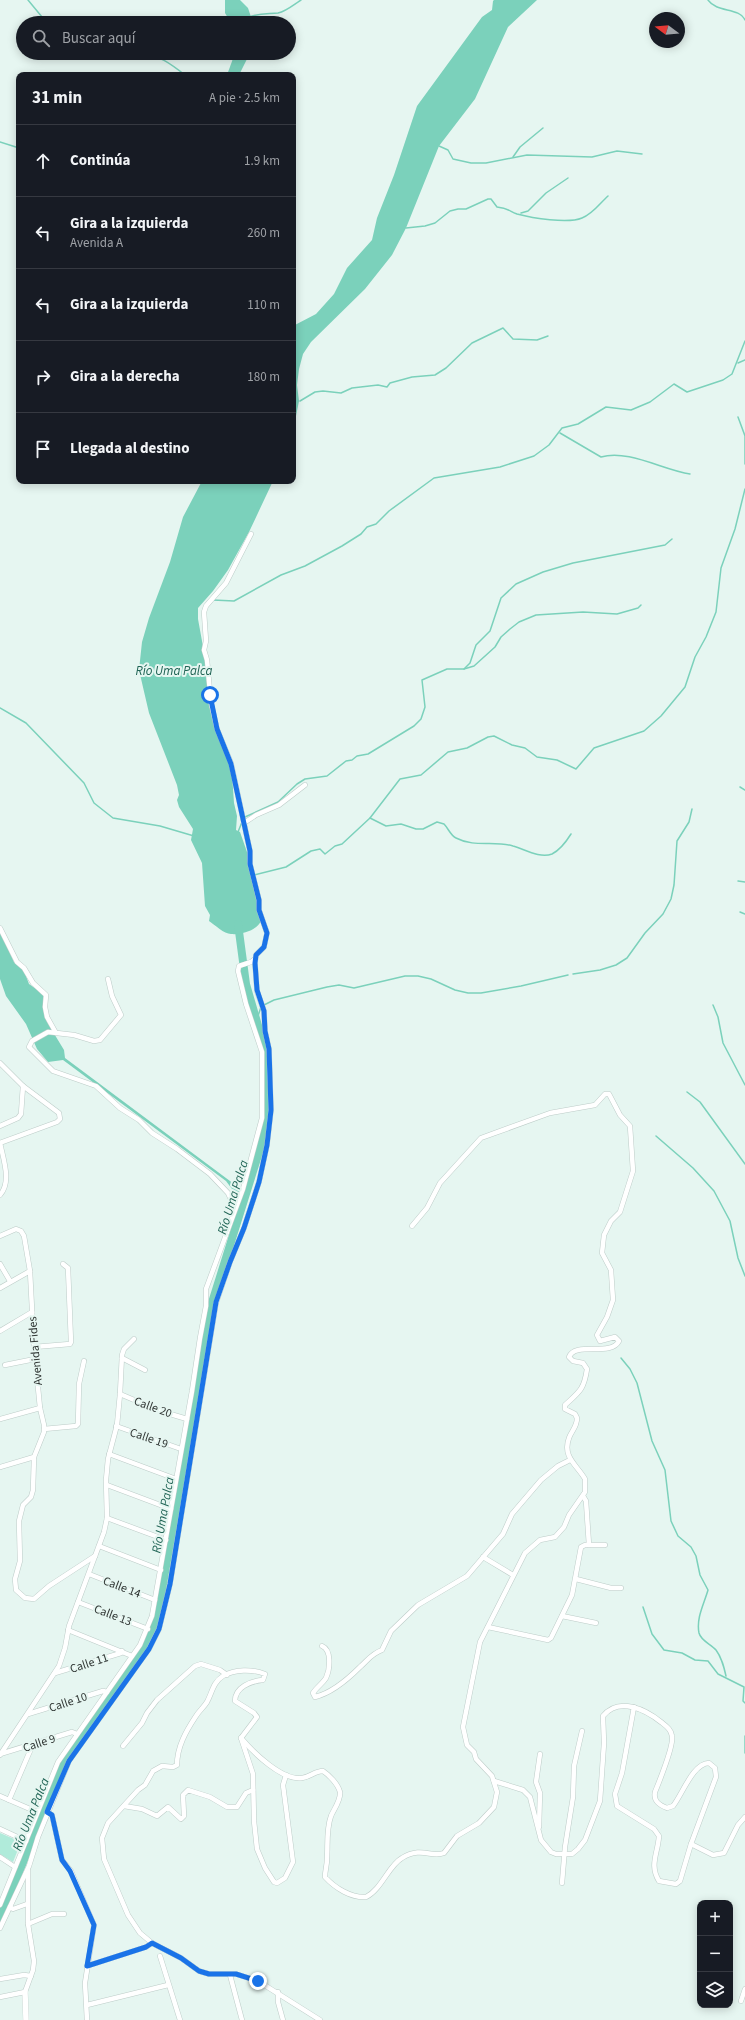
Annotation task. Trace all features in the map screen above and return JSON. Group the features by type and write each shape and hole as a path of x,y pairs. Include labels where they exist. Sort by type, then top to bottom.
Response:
{"main road":[{"path":"25,1992 26,2020"}],"street":[{"path":"0,1905 2,1894 15,1867 58,1762 132,1656 148,1629 156,1600 187,1419 206,1306 206,1289 250,1170 262,1118 262,1052 246,1004 238,966 255,959 264,947 267,933 259,910 259,900 250,864 250,851 231,764 217,729 211,703 207,660 204,650 206,641 204,612 206,606 226,583 251,534"},
{"path":"244,823 256,815 279,805 305,785"},
{"path":"0,928 17,962 24,968 33,983 46,995 45,1007 47,1017 56,1033"},
{"path":"0,1928 29,1866 47,1812 69,1761 149,1649 159,1629 170,1584 216,1302 244,1228 259,1182 267,1145 271,1110 270,1058 265,1031 264,1011 257,990 255,959"},
{"path":"108,979 112,996 121,1015 107,1034 97,1041 74,1035 44,1033 32,1041 29,1047 53,1071 100,1089 120,1108 139,1120 152,1133 177,1149 210,1174 228,1192 234,1203 235,1210"},
{"path":"0,1063 23,1086 59,1113 60,1119 57,1122 0,1143 6,1180 4,1191 0,1195"},
{"path":"0,1126 18,1118 21,1114 23,1086"},
{"path":"241,1738 262,1758 286,1775 302,1778 323,1771 329,1775 340,1792 339,1799 328,1827 324,1877 334,1887 362,1897 370,1895 402,1858 418,1851 442,1854 446,1852 451,1842 457,1836 479,1823 494,1807 497,1792 494,1780 476,1759 474,1752 467,1745 463,1728 470,1702 477,1653 480,1642 525,1553 540,1540 551,1538 558,1534 564,1527 569,1515 585,1492 586,1479 570,1460 568,1442 575,1430 577,1418 575,1414 565,1409 565,1405 576,1397 584,1385 587,1369 583,1363 570,1359 570,1354 590,1348 609,1348 618,1344 619,1341 614,1337 600,1341 597,1335 607,1317 613,1300 611,1270 602,1253 604,1235 611,1221 620,1212 632,1172 632,1132 628,1122 620,1115 609,1094 605,1094 595,1105 550,1113 481,1138 440,1183 428,1208 412,1226"},
{"name":"Avenida Fides","path":"0,1236 16,1229 22,1232 24,1236 30,1271 34,1347 40,1408 44,1429"},
{"path":"0,1264 10,1281"},
{"path":"34,1347 70,1344 71,1342 68,1268 63,1264"},
{"path":"0,1288 30,1271"},
{"path":"0,1331 32,1312"},
{"path":"0,1755 55,1673 65,1648 68,1630 99,1546 107,1518 109,1454 116,1426 122,1358 124,1349 134,1339"},
{"path":"122,1358 145,1370"},
{"path":"5,1365 36,1359"},
{"path":"84,1361 79,1384 78,1424 76,1426 44,1429 34,1457 34,1490 31,1497 23,1505 19,1521 20,1561 15,1579 16,1590 25,1598 34,1599 49,1586 95,1556"},
{"name":"Calle 20","path":"120,1394 160,1411 187,1419"},
{"path":"0,1419 40,1408"},
{"name":"Calle 19","path":"116,1426 181,1449"},
{"path":"109,1454 176,1479"},
{"path":"0,1467 34,1457"},
{"path":"322,1646 327,1649 328,1668 326,1677 313,1693 315,1697 336,1687 361,1667 372,1654 382,1650 391,1631 418,1605 467,1576 503,1534 512,1514 541,1480 558,1466 570,1460"},
{"path":"107,1485 171,1509"},
{"path":"583,1496 586,1501 589,1545"},
{"path":"107,1518 166,1540"},
{"path":"488,1627 546,1641 551,1638 572,1595 581,1547 589,1545 605,1545"},
{"path":"99,1546 161,1570"},
{"path":"482,1557 514,1575"},
{"name":"Calle 14","path":"89,1574 156,1600"},
{"path":"576,1579 611,1588 621,1588"},
{"name":"Calle 13","path":"78,1602 148,1629"},
{"path":"562,1616 596,1623"},
{"path":"68,1630 132,1656"},
{"name":"Calle 11","path":"55,1673 114,1655 122,1651"},
{"path":"123,1746 142,1723 147,1713 157,1700 195,1666 201,1664 220,1670 227,1675"},
{"path":"286,1775 283,1785 293,1862 284,1878 277,1883 274,1882 265,1868 257,1849 253,1774 248,1755 241,1742 241,1738 257,1717 254,1713 235,1701 237,1692 244,1685 263,1680 265,1674 244,1670 227,1675 216,1682 207,1702 196,1716 179,1747 177,1764 173,1767 157,1767 149,1776 145,1784 108,1823 102,1838 102,1854 128,1915 140,1933 152,1943 181,1958 199,1971 209,1974 236,1974 258,1981 278,1992 320,2020"},
{"name":"Calle 10","path":"28,1714 103,1691 107,1692"},
{"path":"494,1780 515,1786 523,1790 530,1797 538,1835 551,1852 572,1854 585,1840 600,1801 604,1743 603,1716 609,1710 617,1707 634,1707 642,1709 655,1717 670,1730 672,1734 671,1747 654,1796 658,1804 667,1808 673,1806 694,1773 702,1764 709,1763 715,1768 716,1777 691,1844 680,1881 676,1884 659,1881 654,1873 654,1859 659,1836 654,1829 617,1806 614,1800 622,1773 634,1707"},
{"path":"562,1883 564,1854 573,1797 574,1766 582,1730"},
{"name":"Calle 9","path":"0,1755 72,1732 77,1734"},
{"path":"10,1800 30,1751 29,1746"},
{"path":"538,1835 540,1797 536,1782 540,1754"},
{"path":"124,1806 142,1809 155,1816 162,1814 165,1808 168,1807 181,1819 184,1816 183,1795 188,1790 210,1797 229,1807 237,1807 246,1793 253,1790"},
{"path":"0,1796 38,1812"},
{"path":"47,1812 52,1815 62,1860 70,1871 94,1925 84,1984 87,2005 87,2020"},
{"path":"691,1844 712,1855 724,1853 738,1825 745,1816"},
{"path":"0,1829 26,1841"},
{"path":"0,1857 15,1867"},
{"path":"0,1997 25,1992 34,1961 28,1924 27,1904 29,1866"},
{"path":"10,1907 13,1908 27,1904"},
{"path":"28,1924 52,1914 64,1914"},
{"path":"87,1966 146,1947 152,1943"},
{"path":"160,1956 180,2020"},
{"path":"0,1979 24,1974 30,1976"},
{"path":"230,1975 242,2020"},
{"path":"87,2005 168,1985"},
{"path":"741,2001 745,1989"},
{"path":"278,1992 278,2002 283,2020"}],"shaded area":[{"path":"0,1833 21,1842 13,1862 0,1854"}],"water":[{"path":"225,0 240,0 248,8 251,16 227,16 225,13"},
{"path":"537,0 508,27 475,99 439,146 406,228 392,255 365,289 311,342 303,354 297,385 299,401 296,416 296,324 316,314 334,294 347,268 372,240 377,218 394,175 417,106 482,17 492,10 493,1"},
{"path":"232,60 246,60 240,72 228,72"},
{"name":"Río Uma Palca","path":"200,484 272,484 249,532 228,570 213,591 198,608 198,619 206,663 209,702 232,774 234,803 237,816 236,830 240,832 247,852 247,859 261,921 252,930 244,933 225,933 209,921 210,915 205,906 202,863 191,840 193,829 179,807 177,800 179,795 177,785 149,713 139,670 142,642 149,618 170,562 183,517"},
{"path":"0,932 14,962 24,971 29,984 42,993 45,997 44,1013 47,1022 64,1050 65,1058 234,1184 240,1192 239,1195 235,1193 226,1181 63,1060 48,1062 37,1049 26,1024 6,996 0,979"}],"waterway":[{"path":"28,0 41,16"},
{"path":"253,16 278,13 301,0"},
{"path":"708,0 717,7 738,13 745,20"},
{"path":"163,60 181,72"},
{"path":"513,157 520,147 543,128"},
{"path":"0,142 16,147"},
{"path":"439,146 448,150 453,159 471,163 486,163 527,155 592,157 617,151 642,154"},
{"path":"521,213 528,211 546,193 568,178"},
{"path":"406,228 425,226 435,223 450,211 466,209 488,199 491,199 497,207 524,216 550,220 576,220 590,214 608,196"},
{"path":"300,401 315,392 323,391 341,393 352,388 378,385 387,387 390,383 412,377 435,375 446,368 472,343 503,328 513,339 537,340 548,336"},
{"path":"213,600 234,601 281,575 305,566 342,546 361,534 367,527 376,524 389,511 434,478 500,467 534,456 549,445 562,428 578,424 606,407 631,410 650,402 674,384 687,392 723,380 732,374 745,341"},
{"path":"738,363 745,360"},
{"path":"738,417 745,436 745,464"},
{"path":"560,433 601,457 611,455 634,458 690,474"},
{"path":"254,875 286,867 311,851 320,849 325,854 335,846 342,844 370,818 400,779 421,775 448,752 467,748 488,737 494,736 512,745 525,748 537,757 557,760 576,769 594,748 644,731 661,716 685,687 695,657 706,637 716,612 721,568 735,529 745,489"},
{"path":"464,669 470,663 476,645 490,631 501,598 516,584 543,572 573,563 665,545 672,539"},
{"path":"245,817 278,802 297,784 305,779 327,776 346,761 352,760 357,756 368,754 414,726 421,719 425,707 422,680 447,669 464,669 474,666 495,647 501,637 519,622 536,615 583,612 617,614 638,608 641,605"},
{"path":"0,708 26,723 84,783 94,803 113,818 160,826 194,836"},
{"path":"740,787 745,790"},
{"path":"573,974 600,970 616,965 627,958 645,933 663,914 671,899 674,885 677,841 689,822 692,809"},
{"path":"370,818 386,826 401,824 416,829 423,829 437,822 444,824 454,837 463,841 470,843 506,844 542,855 552,854 558,850 571,834"},
{"path":"238,832 242,822"},
{"path":"738,881 745,882"},
{"path":"740,912 745,914"},
{"name":"Río Uma Palca","path":"0,1919 62,1766 144,1649 157,1619 210,1309 260,1149 266,1119 266,1053 246,984 238,924"},
{"path":"264,1005 274,1000 327,987 339,985 354,988 405,976 418,976 431,979 455,990 468,993 481,993 521,986 568,975"},
{"path":"713,1005 718,1017 723,1043 745,1085"},
{"name":"Río Uma Palca","path":"257,1019 261,1007"},
{"path":"687,1092 700,1102 745,1164"},
{"path":"656,1136 693,1168 714,1191 730,1221 738,1258 745,1276"},
{"name":"Río Uma Palca","path":"241,1197 244,1203"},
{"path":"621,1358 630,1369 637,1383 652,1441 665,1470 671,1521 678,1536 691,1547 696,1556 700,1575 708,1590 699,1616 699,1633 700,1636 718,1653 726,1676"},
{"path":"643,1607 652,1634 664,1650 682,1653 695,1660 708,1661 718,1674 744,1687 743,1701 745,1703"},
{"path":"745,1736 745,1753"}],"route":[{"path":"210,695 217,729 229,754 234,774 235,787 250,851 250,864 254,875 259,900 259,910 266,925 267,933 264,947 256,955 255,963 258,984 257,990 264,1011 265,1031 270,1058 271,1110 267,1145 259,1182 244,1228 216,1302 170,1584 159,1629 149,1649 127,1682 69,1761 60,1787 47,1812 52,1815 62,1860 70,1871 91,1914 94,1925 93,1939 87,1966 146,1947 152,1943 181,1958 199,1971 209,1974 236,1974 258,1981"}]}
